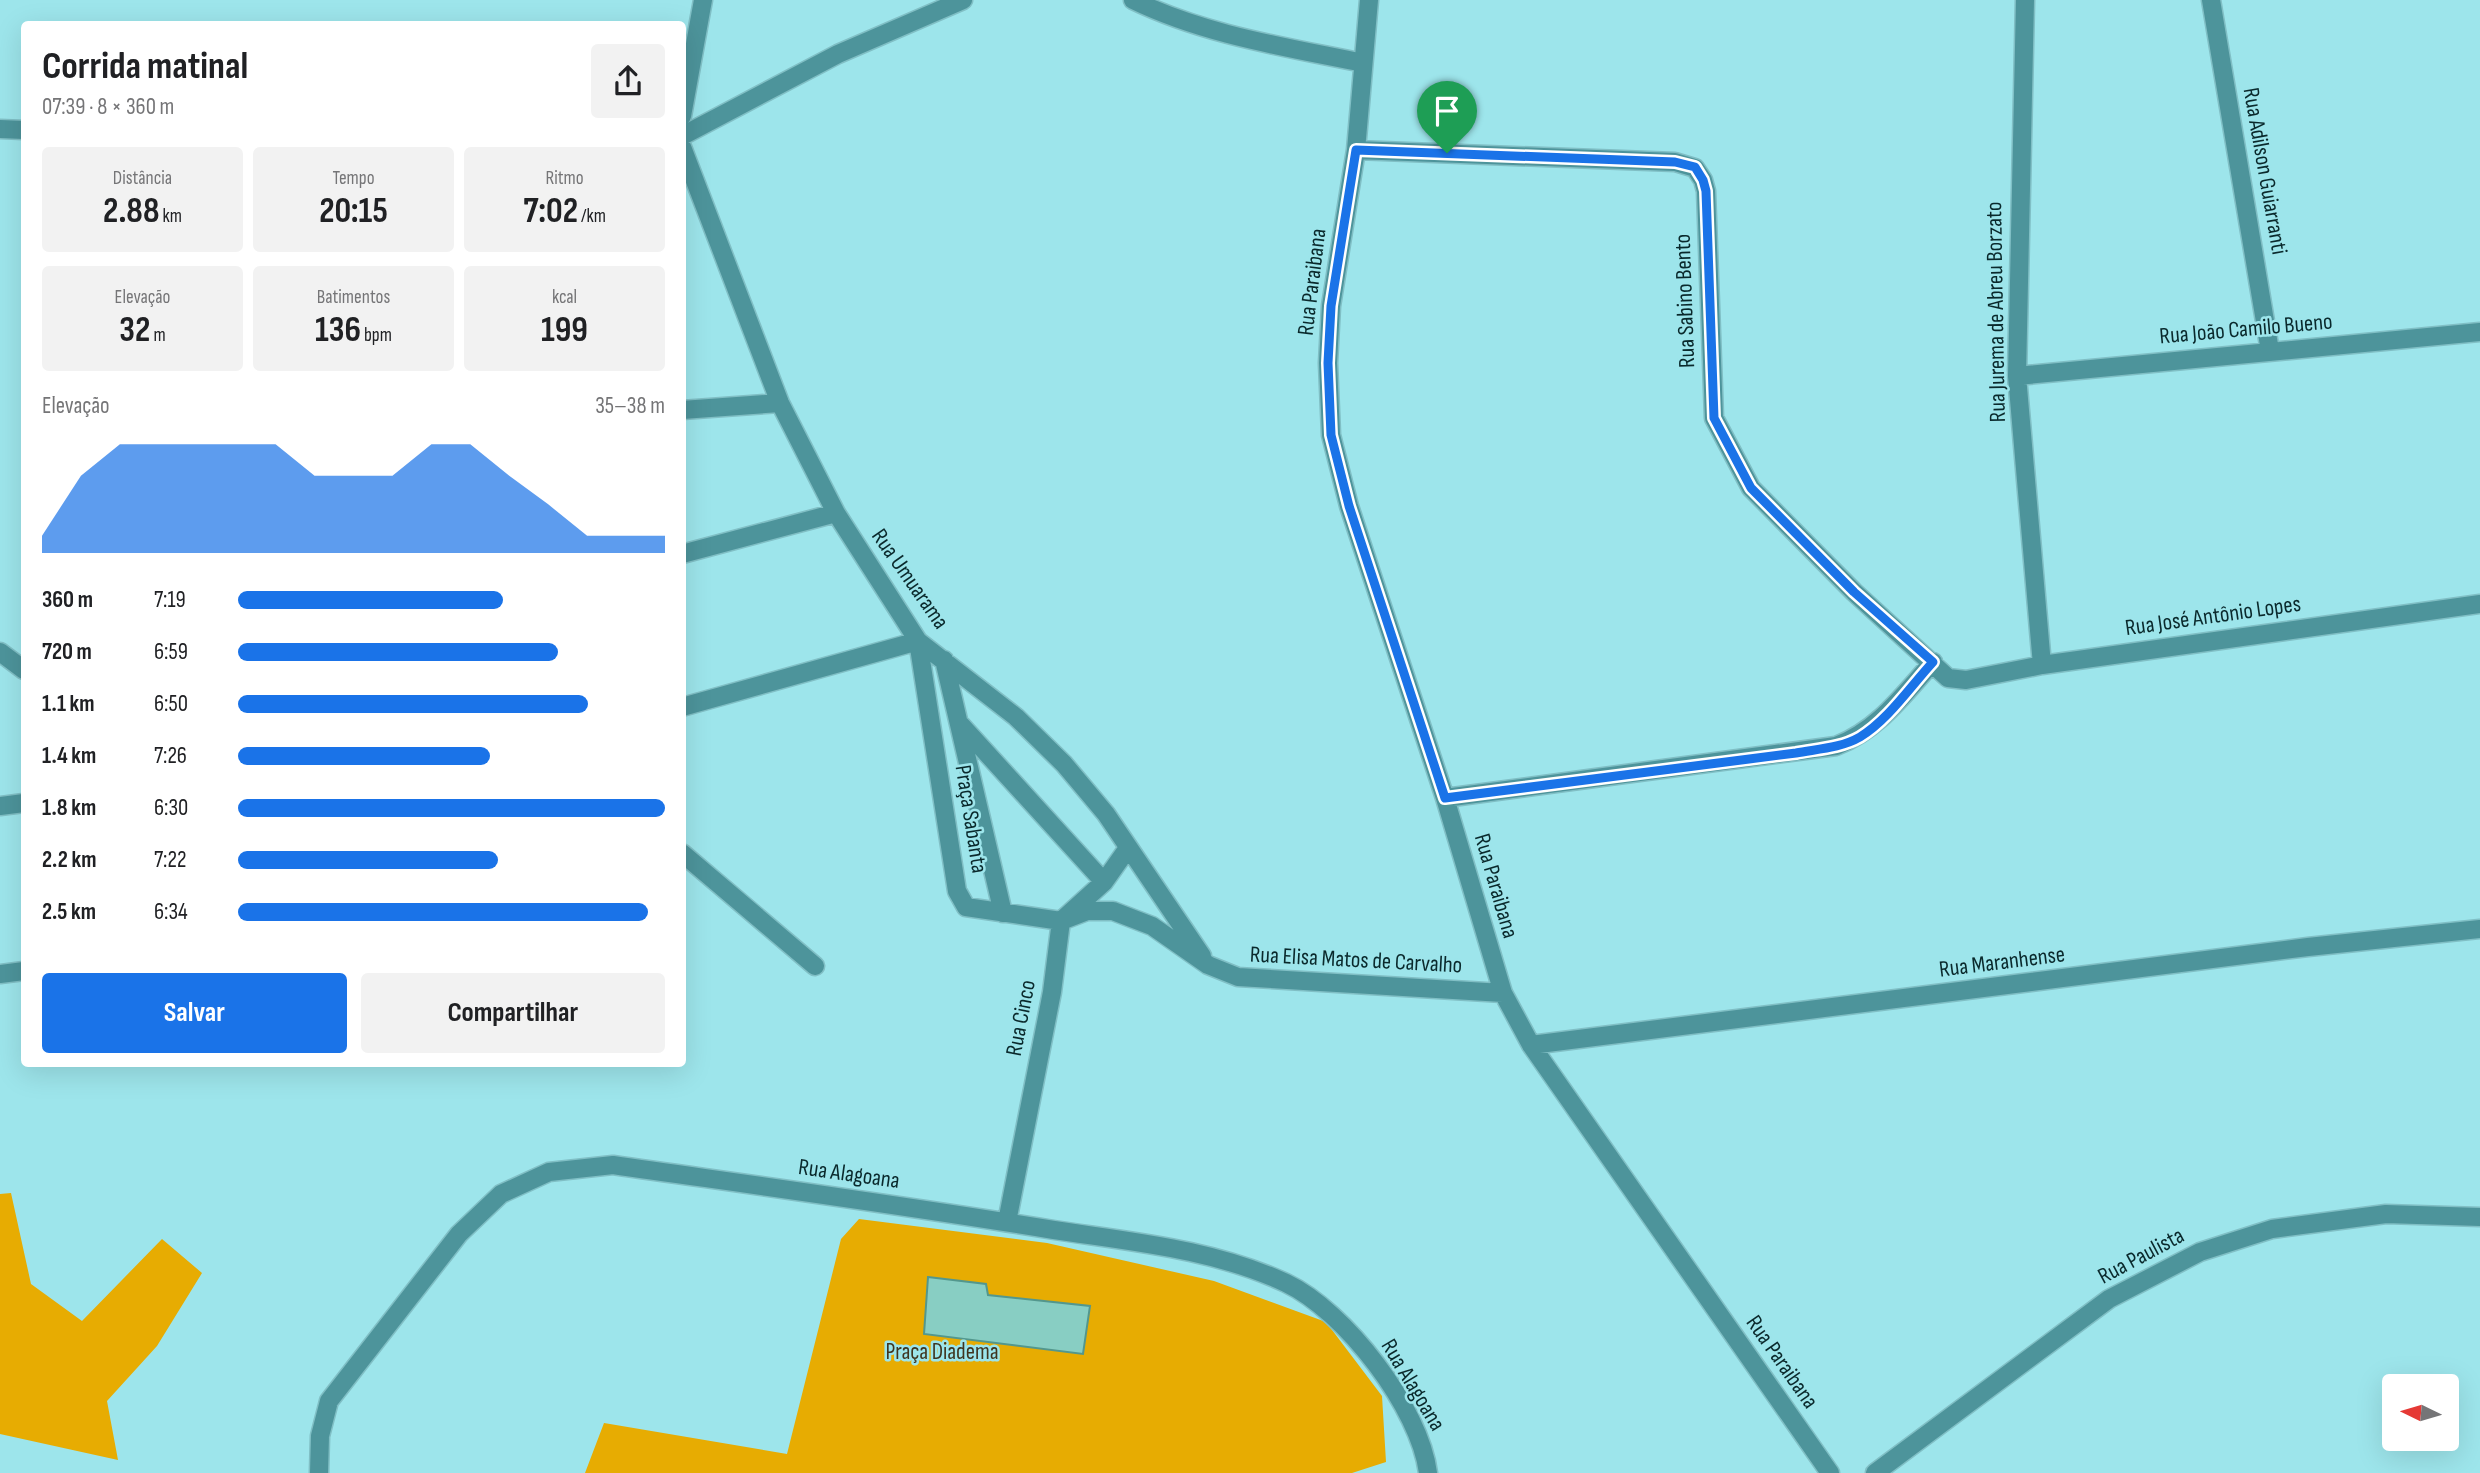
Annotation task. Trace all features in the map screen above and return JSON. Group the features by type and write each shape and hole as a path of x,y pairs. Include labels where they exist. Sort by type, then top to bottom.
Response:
{"street":[{"path":"686,94 703,0"},
{"path":"686,134 838,54 963,0"},
{"path":"1133,0 1170,18 1261,42 1363,63"},
{"name":"Rua Paraibana","path":"1369,0 1356,150 1331,306 1328,363 1331,435 1349,506 1445,798 1503,993 1531,1045 1830,1473"},
{"name":"Rua Jurema de Abreu Borzato","path":"2025,0 2017,376 2042,665"},
{"name":"Rua Adilson Guiarranti","path":"2211,0 2270,351"},
{"path":"0,129 21,130"},
{"name":"Rua Sabino Bento","path":"1356,150 1675,162 1695,167 1706,191 1714,418 1751,488 1854,592 1953,680"},
{"name":"Rua Umuarama","path":"686,157 780,403 836,513 918,641 1016,717 1065,764 1106,814 1208,965"},
{"name":"Rua João Camilo Bueno","path":"2017,376 2480,332"},
{"path":"686,410 780,403"},
{"path":"686,553 836,513"},
{"name":"Rua José Antônio Lopes","path":"1953,680 2042,665 2480,604"},
{"path":"686,706 918,641"},
{"name":"Praça Sabanta","path":"918,641 959,898 966,907 1060,921"},
{"path":"0,652 21,668"},
{"path":"944,660 1003,914"},
{"path":"1445,798 1836,746 1859,737 1877,723 1933,662"},
{"path":"958,722 1104,883"},
{"path":"0,806 21,803"},
{"path":"1060,921 1104,883 1128,848"},
{"path":"686,856 815,966"},
{"name":"Rua Elisa Matos de Carvalho","path":"1060,921 1087,911 1113,911 1134,916 1208,965 1238,977 1503,993"},
{"name":"Rua Cinco","path":"1007,1222 1052,992 1060,921"},
{"name":"Rua Maranhense","path":"1531,1045 2308,947 2480,929"},
{"path":"0,974 21,971"},
{"name":"Rua Alagoana","path":"319,1473 320,1436 329,1401 459,1234 501,1194 549,1172 613,1165 1007,1222 1215,1256 1288,1284 1337,1318 1373,1359 1410,1420 1426,1458 1428,1473"},
{"name":"Rua Paulista","path":"1875,1473 2109,1299 2200,1252 2272,1229 2373,1215 2480,1217"}],"green space":[{"path":"11,1193 31,1284 82,1321 162,1239 202,1273 157,1346 107,1401 118,1460 0,1434 0,1194"},
{"name":"Praça Diadema","path":"859,1219 1047,1243 1214,1281 1326,1322 1382,1396 1386,1462 1352,1473 585,1473 604,1423 787,1454 841,1239"}],"building":[{"path":"928,1277 986,1284 988,1295 1090,1306 1083,1354 924,1334"}],"route":[{"path":"1356,150 1447,153 1675,162 1695,167 1700,173 1706,191 1714,418 1751,488 1854,592 1933,662 1877,723 1859,737 1836,746 1796,753 1445,798 1349,506 1331,435 1328,363 1331,306 1356,150"}]}
